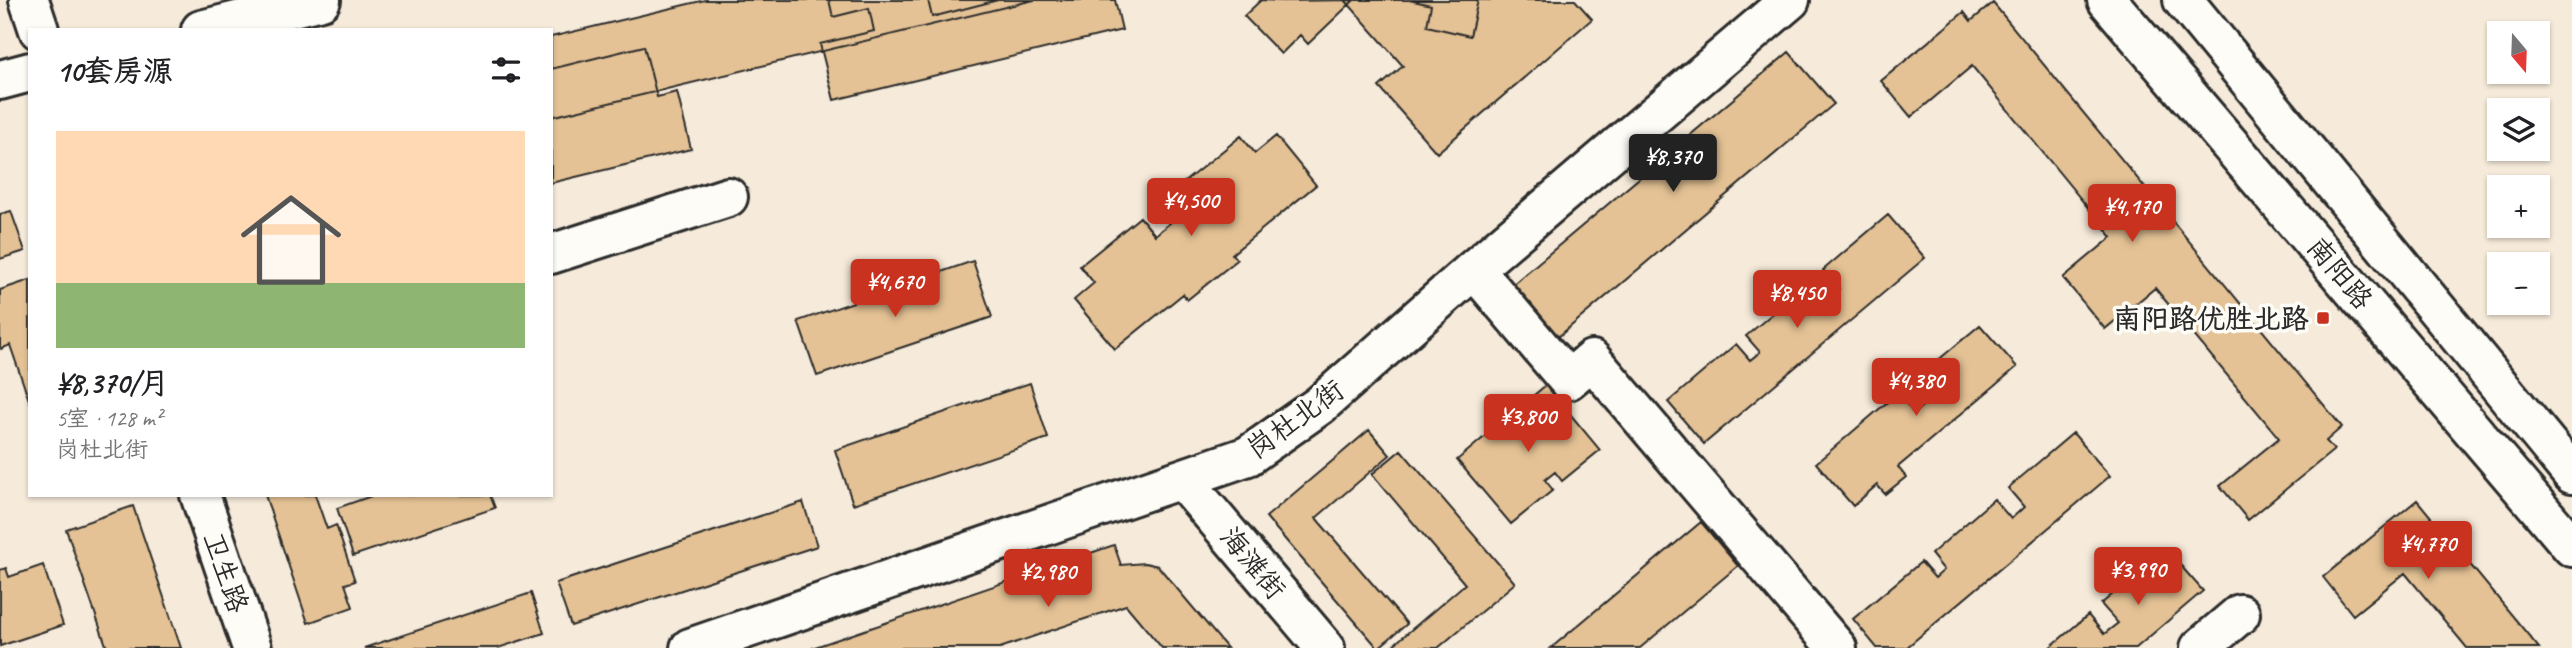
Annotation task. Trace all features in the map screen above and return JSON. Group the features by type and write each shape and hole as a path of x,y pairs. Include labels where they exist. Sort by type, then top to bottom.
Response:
{"street":[{"path":"29,0 38,28"},
{"path":"209,28 321,0"},
{"name":"岗杜北街","path":"690,648 1248,456 1320,405 1474,269 1790,0"},
{"name":"南阳路","path":"2106,0 2572,547"},
{"name":"南阳路","path":"2183,0 2572,474"},
{"path":"0,80 28,73"},
{"path":"553,253 728,197"},
{"path":"1474,269 1568,380 1592,360 1837,648"},
{"name":"海滩街","path":"1182,479 1325,648"},
{"name":"卫生路","path":"201,497 253,648"},
{"path":"2200,648 2240,614"}],"building":[{"path":"705,0 1034,0 553,117 553,37"},
{"path":"829,0 928,0 932,17 998,0 1115,0 1122,30 834,100 820,44 874,31 869,8 833,17"},
{"path":"1261,0 1354,0 1308,44 1300,35 1281,54 1244,16"},
{"path":"1345,0 1575,0 1592,19 1437,153 1379,87 1403,66"},
{"path":"1409,0 1478,0 1470,36 1427,26 1431,5"},
{"path":"1993,3 2342,427 2326,441 2334,450 2248,520 2220,486 2279,438 2155,288 2105,329 2063,278 2112,237 1972,66 1911,117 1881,81 1964,12 1971,21"},
{"path":"644,46 657,97 677,92 691,149 553,183 553,69"},
{"path":"1789,52 1834,104 1558,337 1513,284"},
{"path":"1241,136 1255,153 1276,136 1316,185 1232,254 1237,260 1187,300 1183,294 1115,349 1074,300 1094,283 1080,266 1140,217 1155,235 1193,204 1178,187"},
{"path":"11,211 25,251 0,259 0,214"},
{"path":"1888,215 1925,258 1704,444 1668,402 1736,344 1750,360 1760,352 1746,336 1810,282 1826,301 1839,289 1823,270"},
{"path":"973,261 992,317 817,376 798,321"},
{"path":"28,281 28,397 10,345 1,349 0,347 0,290"},
{"path":"1980,325 2017,367 1898,467 1906,477 1885,494 1877,485 1853,506 1816,463 1898,393 1914,413 1928,401 1912,382"},
{"path":"1030,383 1048,438 853,504 835,450"},
{"path":"1546,385 1600,450 1562,481 1555,472 1545,480 1553,490 1511,524 1457,460"},
{"path":"1369,430 1390,455 1316,518 1407,624 1378,648 1266,517"},
{"path":"2073,433 2110,476 1906,648 1877,648 1853,619 1921,562 1935,578 1944,570 1931,554 1994,499 2011,519 2024,507 2008,488"},
{"path":"1401,450 1515,583 1438,648 1391,647 1465,584 1372,474"},
{"path":"266,497 316,497 327,529 336,525 355,581 345,584 353,607 308,623"},
{"path":"368,497 491,497 495,508 353,556 337,508"},
{"path":"2417,500 2539,648 2467,648 2405,573 2353,615 2323,577"},
{"path":"803,502 817,546 571,626 556,583"},
{"path":"133,506 181,648 107,648 66,529"},
{"path":"1701,522 1738,566 1640,648 1551,648"},
{"path":"1114,545 1121,565 1145,563 1158,566 1227,648 1162,648 1126,605 1000,648 812,648"},
{"path":"2166,549 2203,591 2136,648 2049,648 2088,615 2104,634 2118,623 2101,604"},
{"path":"43,565 63,625 0,646 0,570 6,568 9,577"},
{"path":"531,593 544,633 498,648 364,648"}],"place":[{"name":"南阳路优胜北路","path":"2323,318"}]}
